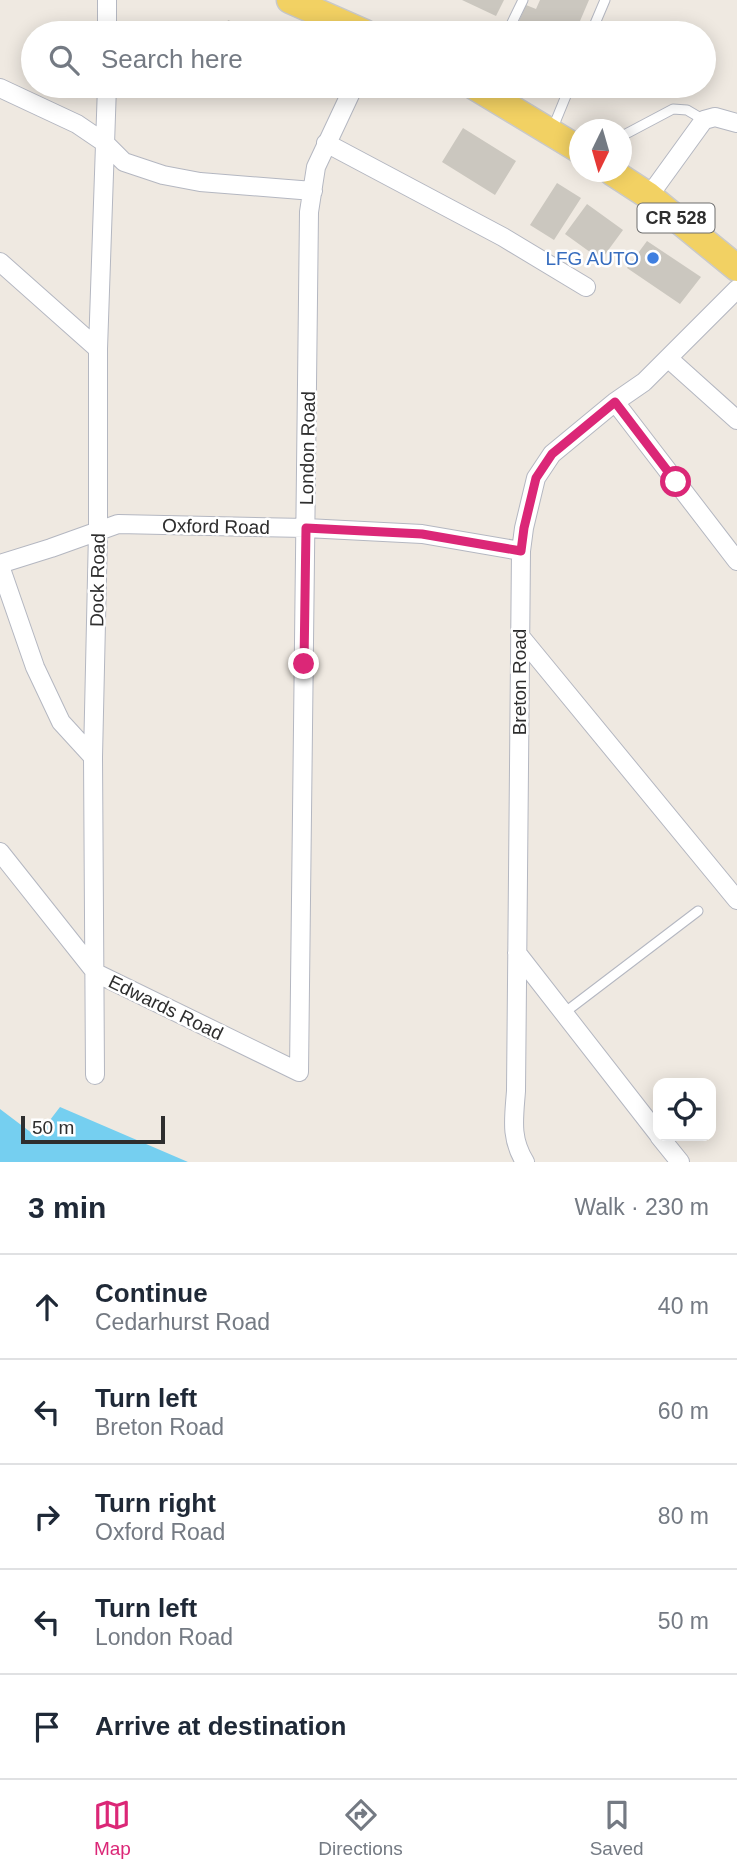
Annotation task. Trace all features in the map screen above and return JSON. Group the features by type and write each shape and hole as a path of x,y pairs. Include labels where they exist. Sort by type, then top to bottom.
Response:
{"main road":[{"path":"290,0 338,21"},
{"path":"497,98 569,143"},
{"name":"CR 528","path":"627,182 649,196 737,268"}],"street":[{"path":"107,0 107,21"},
{"path":"0,88 21,98"},
{"path":"21,98 77,124 105,143 124,162 163,175 200,182 313,191"},
{"name":"Dock Road","path":"96,1075 93,757 98,532 98,349 107,98"},
{"name":"London Road","path":"299,1072 309,212 316,167 348,98"},
{"path":"649,196 704,120 715,117 737,122"},
{"path":"326,143 503,237 586,287"},
{"path":"0,262 98,349"},
{"name":"Breton Road","path":"525,1162 517,1149 513,1129 516,1091 521,551 536,478 552,454 615,402 644,382 737,289"},
{"path":"669,359 737,420"},
{"path":"615,402 737,561"},
{"name":"Oxford Road","path":"0,565 118,524 306,528 422,534 521,551"},
{"path":"0,565 35,667 61,722 93,757"},
{"path":"520,636 737,900"},
{"name":"Edwards Road","path":"0,852 96,973 299,1072"},
{"path":"517,953 653,1127"},
{"path":"664,1141 680,1162"}],"lane":[{"path":"513,21 523,0"},
{"path":"596,21 605,0"},
{"path":"551,131 565,98"},
{"path":"632,130 673,109 687,110 704,120"},
{"path":"564,1013 698,911"}],"water":[{"path":"60,1107 188,1162 0,1162 0,1109 37,1137"}],"building":[{"path":"462,0 504,0 496,16"},
{"path":"540,0 589,0 580,21 519,21 526,5 536,9"},
{"path":"463,128 516,161 495,195 442,162"},
{"path":"557,183 581,198 554,240 530,225"},
{"path":"587,204 623,230 601,260 565,234"},
{"path":"647,241 701,277 680,304 627,268"}],"place":[{"name":"LFG AUTO","path":"653,258"}],"route":[{"path":"304,664 306,528 422,534 521,551 536,478 552,454 615,402 676,482"}]}
